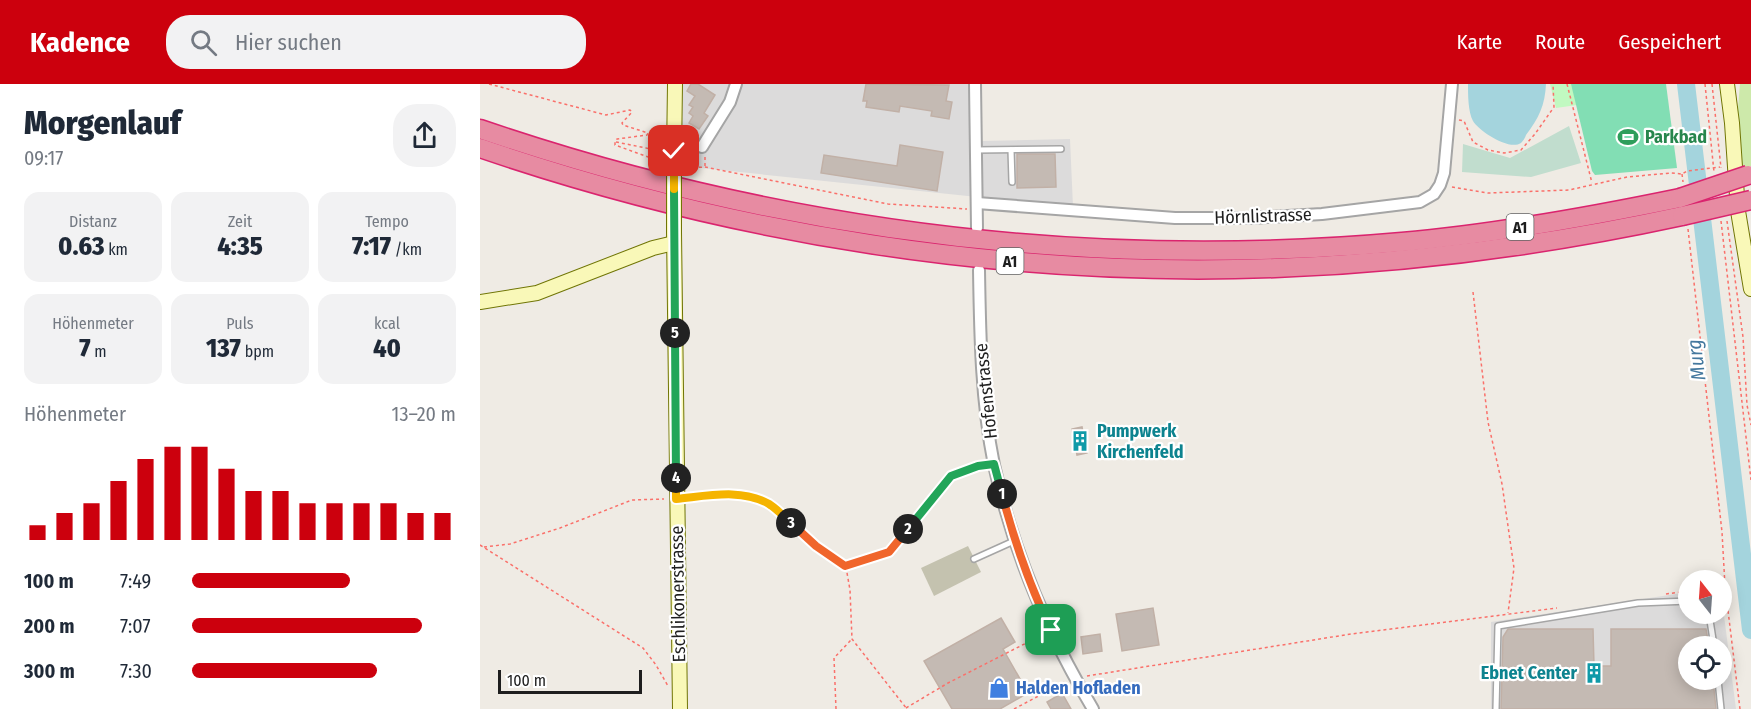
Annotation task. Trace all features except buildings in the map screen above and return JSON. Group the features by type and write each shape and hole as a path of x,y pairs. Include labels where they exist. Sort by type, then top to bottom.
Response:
{"highway":[{"name":"A1","path":"480,129 650,181 801,215 957,238 1077,248 1142,251 1317,248 1403,242 1532,226 1683,215 1751,206"},
{"name":"A1","path":"480,148 541,168 642,196 796,232 955,256 1100,267 1188,270 1264,269 1407,260 1532,244 1683,215 1750,178"},
{"name":"A1","path":"1714,211 1751,200"}],"main road":[{"name":"Eschlikonerstrasse","path":"675,84 672,157 679,705"},
{"path":"1727,84 1738,211 1751,288"},
{"path":"1732,123 1737,84"},
{"path":"480,302 537,293 653,248 674,237"}],"street":[{"path":"702,147 730,102 736,84"},
{"path":"975,84 976,228"},
{"path":"1440,185 1444,173 1452,84"},
{"name":"Hörnlistrasse","path":"977,206 1175,218 1251,218 1322,214 1420,202 1434,194 1440,185"},
{"name":"Hofenstrasse","path":"979,270 981,360 987,419 994,464 1007,515 1042,611 1074,678 1093,709"}],"lane":[{"path":"976,150 1061,149"},
{"path":"1011,150 1012,182"},
{"path":"974,559 1016,540"},
{"path":"1496,709 1498,626 1638,603 1678,601"},
{"path":"1719,690 1721,709"}],"path":[{"path":"489,84 606,115 630,110 632,112 622,123 623,125 648,133 616,139 615,142"},
{"path":"1449,117 1464,121 1473,142 1488,150 1504,153 1521,150 1554,107 1554,84"},
{"path":"1567,84 1592,184"},
{"path":"1705,84 1715,179"},
{"path":"1440,185 1488,193 1569,190 1627,177 1682,174 1687,171 1720,167 1712,84"},
{"path":"615,142 657,151 672,157"},
{"path":"615,142 618,147 672,157"},
{"path":"685,168 705,167 888,204 977,206"},
{"path":"1714,211 1751,480"},
{"path":"1683,215 1722,532 1723,570"},
{"path":"1727,222 1743,337 1751,425"},
{"path":"1473,292 1488,422 1502,484 1514,568 1508,614"},
{"path":"845,566 889,552 951,476 978,466 994,464"},
{"path":"484,547 510,544 560,528 632,500 732,494 754,497 771,506 816,546 845,566 850,590 852,639 906,708 948,683 1051,630"},
{"path":"480,545 644,648 679,705"},
{"path":"1666,594 1678,592"},
{"path":"1014,709 1074,678 1352,634 1565,607"},
{"path":"1729,624 1740,709"},
{"path":"836,709 834,658 852,639"}],"shaded area":[{"path":"681,84 980,84 981,141 1070,139 1073,207 682,166"},
{"path":"968,546 981,572 934,596 921,568"},
{"name":"Ebnet Center","path":"1678,594 1678,624 1725,624 1727,636 1678,636 1678,690 1732,690 1732,678 1736,709 1491,709 1491,622"}],"green space":[{"path":"1550,84 1572,84 1577,105 1556,108"},
{"name":"Parkbad","path":"1571,84 1666,84 1677,168 1595,175 1592,171"},
{"path":"1740,84 1751,84 1751,166 1740,169 1738,108"},
{"path":"1569,126 1581,163 1531,177 1462,172 1463,144 1510,158"}],"water":[{"path":"1468,84 1546,84 1540,111 1521,143 1516,145 1502,142 1476,125 1470,113"}],"waterway":[{"name":"Murg","path":"1686,84 1751,630"}],"place":[{"name":"Parkbad","path":"1628,137"},
{"name":"Pumpwerk Kirchenfeld","path":"1080,441"},
{"name":"Ebnet Center","path":"1594,673"},
{"name":"Halden Hofladen","path":"999,688"}],"route":[{"path":"674,151 676,499 732,494 754,497 771,506 816,546 845,566 889,552 951,476 978,466 994,464 1007,515 1022,559 1051,630"}]}
